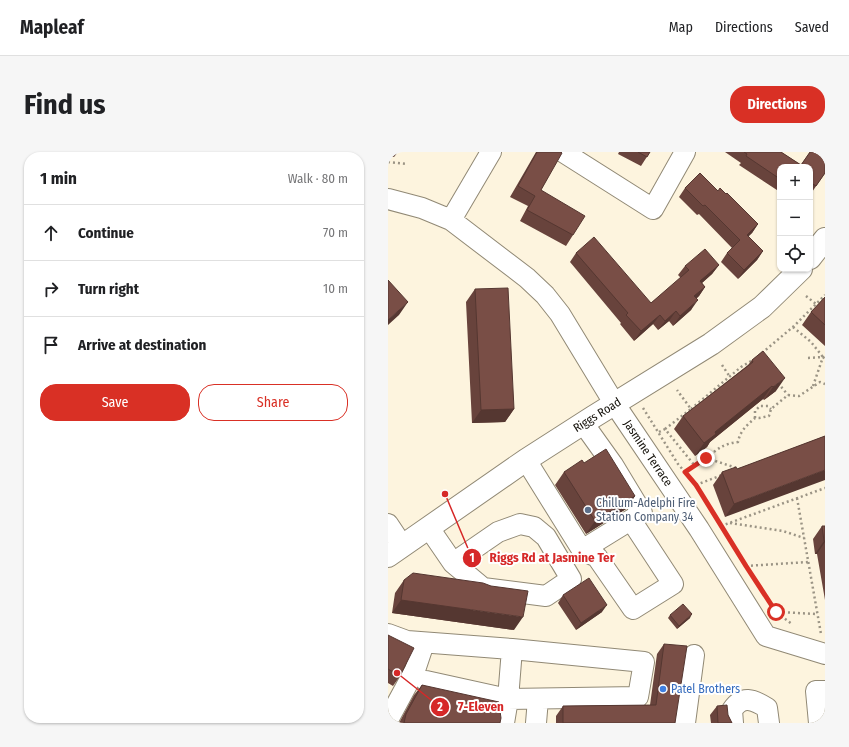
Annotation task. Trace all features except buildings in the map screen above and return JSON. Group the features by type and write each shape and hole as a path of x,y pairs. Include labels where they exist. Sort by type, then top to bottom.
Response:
{"main road":[{"path":"813,254 825,239"},
{"name":"Riggs Road","path":"395,551 526,460 711,344 762,307 798,272"}],"street":[{"path":"451,220 491,152"},
{"path":"563,152 653,209 685,152"},
{"name":"Jasmine Terrace","path":"388,199 422,208 451,220 515,268 545,295 560,314 614,404 699,529 766,636 824,648"},
{"path":"582,550 642,513 614,465 584,423"},
{"path":"526,460 582,550 598,557 633,610 673,584 631,520"},
{"path":"388,524 395,551"},
{"path":"428,528 453,563 483,588 546,596 571,579 546,537 534,527 520,524 498,532 453,563"},
{"path":"388,634 407,641 424,643 512,649 644,662 638,697 508,699 426,681"},
{"path":"391,709 415,670 424,643"},
{"path":"504,723 508,699 512,649"},
{"path":"685,723 694,655"},
{"path":"819,723 816,691 825,691"},
{"path":"536,723 538,699"},
{"path":"733,723 732,710 737,703 746,700 757,701 767,708 769,723"}],"path":[{"path":"388,162 407,164"},
{"path":"761,354 793,327 825,295"},
{"path":"806,296 816,304"},
{"path":"793,327 811,342 824,357"},
{"path":"808,358 824,357"},
{"path":"812,387 824,357"},
{"path":"658,432 665,429 691,409 741,367 756,358"},
{"path":"722,365 730,377"},
{"path":"775,378 788,395"},
{"path":"685,472 722,446 738,442 739,434 745,427 755,418 769,416 771,409 788,395 799,396 820,382 825,384"},
{"path":"677,390 691,409"},
{"path":"755,418 755,411 760,406 768,406 771,409"},
{"path":"642,408 678,464 696,485 776,612 817,614"},
{"path":"665,429 695,466"},
{"path":"706,458 741,469 733,471"},
{"path":"696,485 726,474"},
{"path":"721,526 825,488"},
{"path":"797,498 824,648"},
{"path":"728,523 783,531 804,538"},
{"path":"746,566 808,562"}],"place":[{"name":"Riggs Rd at Jasmine Ter","path":"445,494"},
{"name":"Chillum-Adelphi Fire Station Company 34","path":"588,510"},
{"name":"7-Eleven","path":"397,673"},
{"name":"Patel Brothers","path":"663,689"}],"route":[{"path":"706,458 685,472 696,485 776,612"}]}
